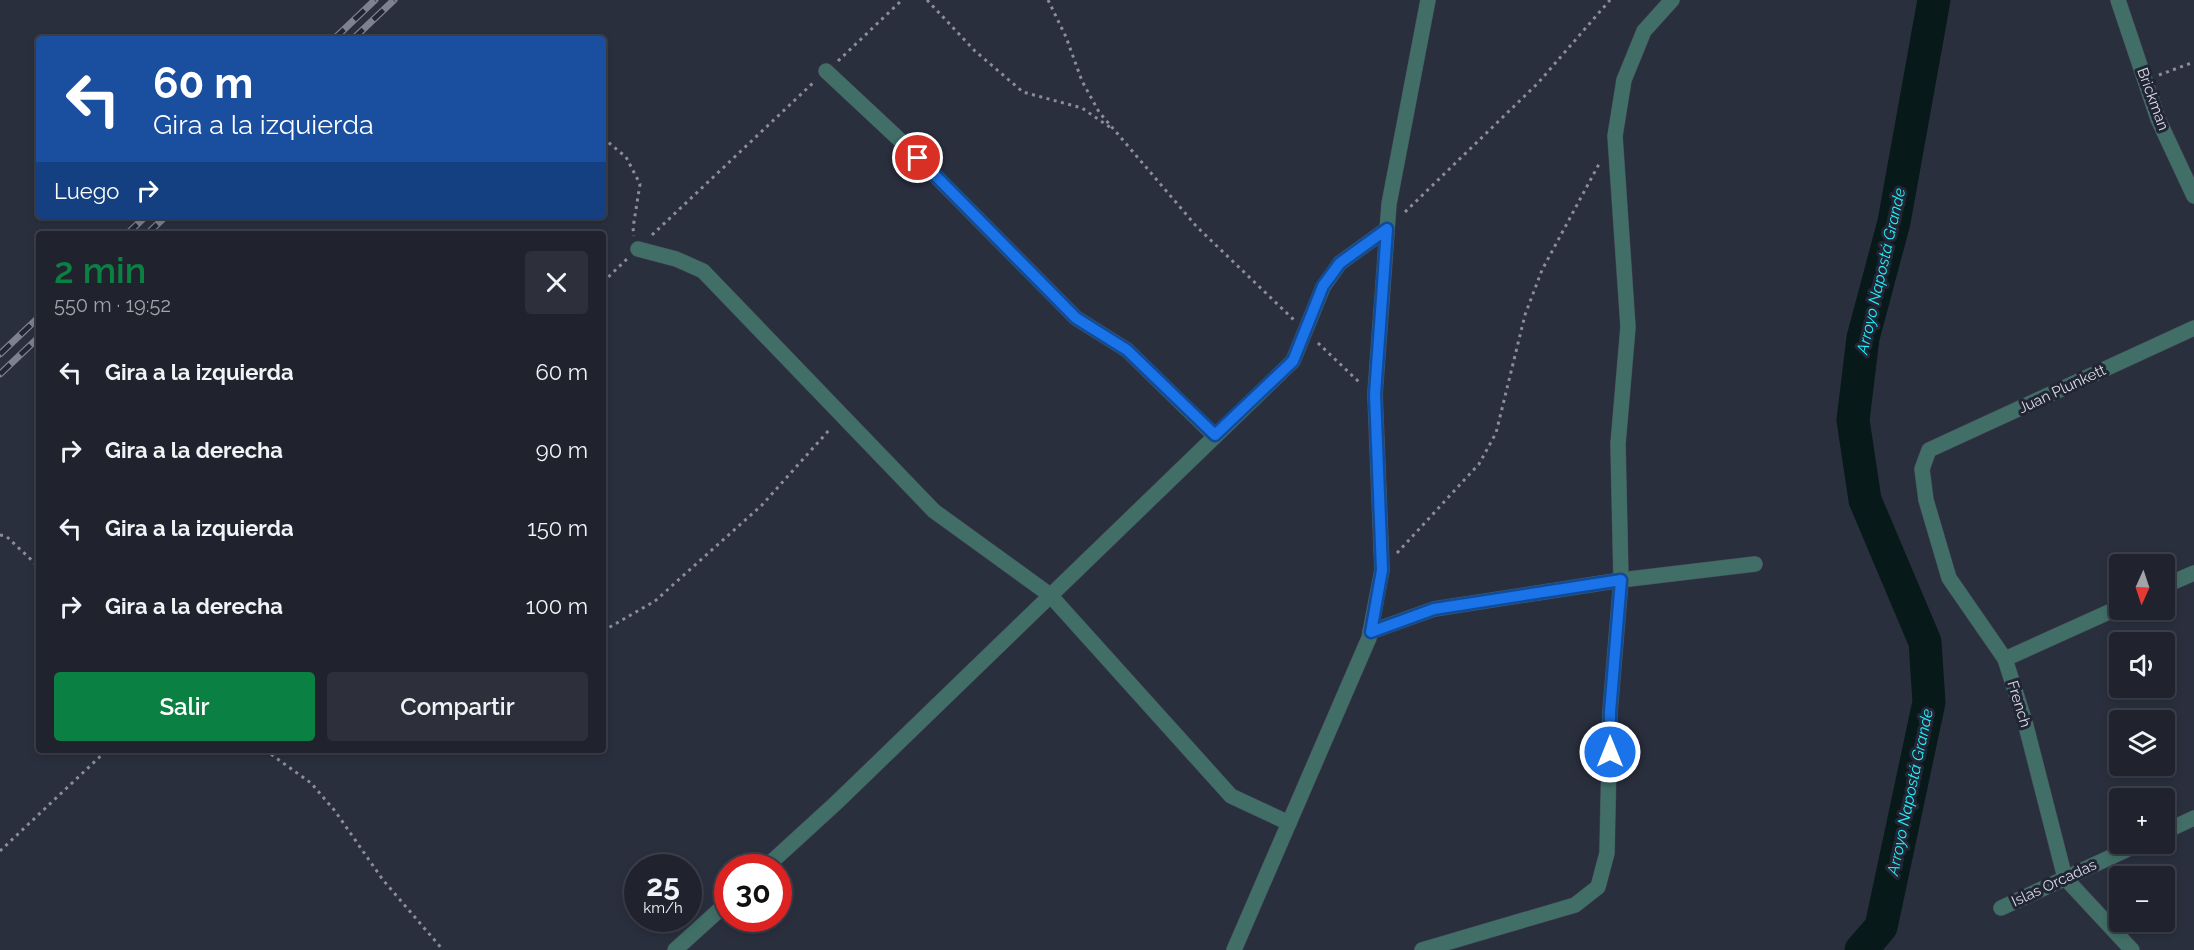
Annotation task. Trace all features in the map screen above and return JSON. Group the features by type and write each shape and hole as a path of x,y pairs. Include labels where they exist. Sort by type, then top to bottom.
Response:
{"street":[{"path":"1234,950 1371,632 1382,570 1375,394 1389,204 1428,0"},
{"path":"1422,950 1575,905 1598,887 1607,853 1610,712 1621,580 1618,444 1628,327 1615,136 1624,80 1644,31 1672,0"},
{"name":"Brickman","path":"2118,0 2158,119 2194,196"},
{"path":"826,71 902,142 1076,318 1127,350 1215,435"},
{"path":"780,854 836,803 1293,361 1323,286 1340,263 1387,229"},
{"path":"638,249 676,259 703,271 934,511 1050,595 1231,796 1289,823"},
{"name":"Juan Plunkett","path":"1929,450 2194,328"},
{"name":"French","path":"1929,450 1922,469 1926,500 1949,578 2005,659 2025,722 2065,878 2132,950"},
{"path":"1371,632 1434,609 1621,580 1755,564"},
{"path":"2175,581 2194,573"},
{"path":"2005,659 2109,612"},
{"path":"2175,827 2194,818"},
{"name":"Islas Orcadas","path":"2001,908 2117,854"},
{"path":"675,950 714,915"}],"path":[{"path":"606,279 902,0"},
{"path":"927,0 975,51 1023,92 1082,108 1115,130"},
{"path":"1048,0 1066,37 1082,81 1099,112 1197,227 1350,375 1375,394"},
{"path":"1387,229 1538,82 1610,0"},
{"path":"2146,80 2194,62"},
{"path":"1382,570 1479,464 1496,433 1525,315 1542,270 1615,136"},
{"path":"606,140 626,157 640,184 633,228 638,249"},
{"path":"606,629 655,601 762,505 842,415"},
{"path":"0,535 6,536 36,564"},
{"path":"0,851 104,753"},
{"path":"269,753 311,783 335,811 383,880 443,950"}],"waterway":[{"name":"Arroyo Napostá Grande","path":"1861,950 1881,927 1929,702 1925,642 1865,500 1853,420 1863,338 1894,222 1934,0"},
{"path":"1881,927 1881,950"}],"railway":[{"path":"337,36 375,0"},
{"path":"356,36 394,0"},
{"path":"130,231 143,219"},
{"path":"150,231 163,219"},
{"path":"0,354 36,320"},
{"path":"0,374 36,340"}],"route":[{"path":"918,158 1076,318 1127,350 1215,435 1293,361 1323,286 1340,263 1387,229 1375,394 1382,570 1371,632 1434,609 1621,580 1610,712 1610,752"}]}
